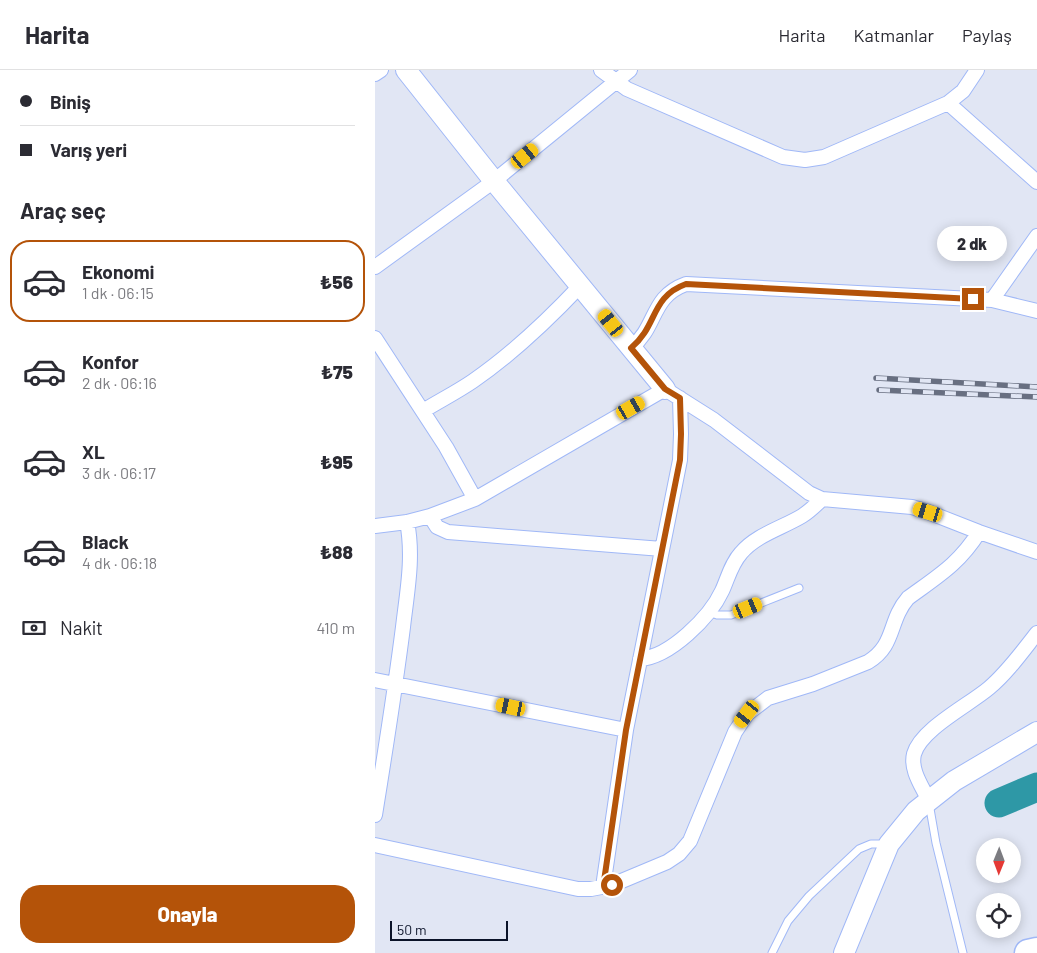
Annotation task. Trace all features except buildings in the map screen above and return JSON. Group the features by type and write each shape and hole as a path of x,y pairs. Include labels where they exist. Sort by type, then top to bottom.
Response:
{"highway":[{"path":"1028,953 1037,951"}],"street":[{"path":"375,74 381,70"},
{"path":"406,70 631,348 672,393 713,420 809,493 822,498 912,507 1037,552"},
{"path":"601,70 627,89 783,157 799,160 824,157 948,103 963,91 977,70"},
{"path":"375,267 494,181 630,70"},
{"path":"948,103 1037,182"},
{"path":"992,300 1037,236"},
{"path":"631,348 643,336 666,295 675,288 686,284 992,300 1037,310"},
{"path":"423,411 472,382 503,358 534,332 580,286"},
{"path":"375,338 446,447 475,499"},
{"path":"375,526 407,522 430,516 475,499 672,393"},
{"path":"603,888 626,730 680,460 681,434 672,393"},
{"path":"640,659 655,656 673,644 687,634 709,612 723,590 734,564 747,547 803,516 822,498"},
{"path":"430,516 437,527 448,532 662,549"},
{"path":"375,815 396,684 411,564 407,522"},
{"path":"375,845 578,889 603,888 667,862 679,854 690,841 735,732 747,714 768,698 813,684 876,657 890,638 894,621 903,604 955,564 979,532"},
{"path":"929,800 914,771 913,762 917,746 940,723 990,688 1037,633"},
{"path":"375,680 626,730"},
{"path":"844,953 889,844 916,811 954,781 1037,732"}],"lane":[{"path":"709,612 717,615 731,615 799,588"},
{"path":"929,800 939,857 963,953"},
{"path":"772,953 779,936 798,908 859,849 871,844 889,844"}],"waterway":[{"path":"999,803 1037,787"}],"railway":[{"path":"876,378 1037,387"},
{"path":"879,390 1037,397"}],"route":[{"path":"612,885 603,888 626,730 680,460 681,434 680,398 665,389 631,348 643,336 666,295 675,288 686,284 973,299"}]}
